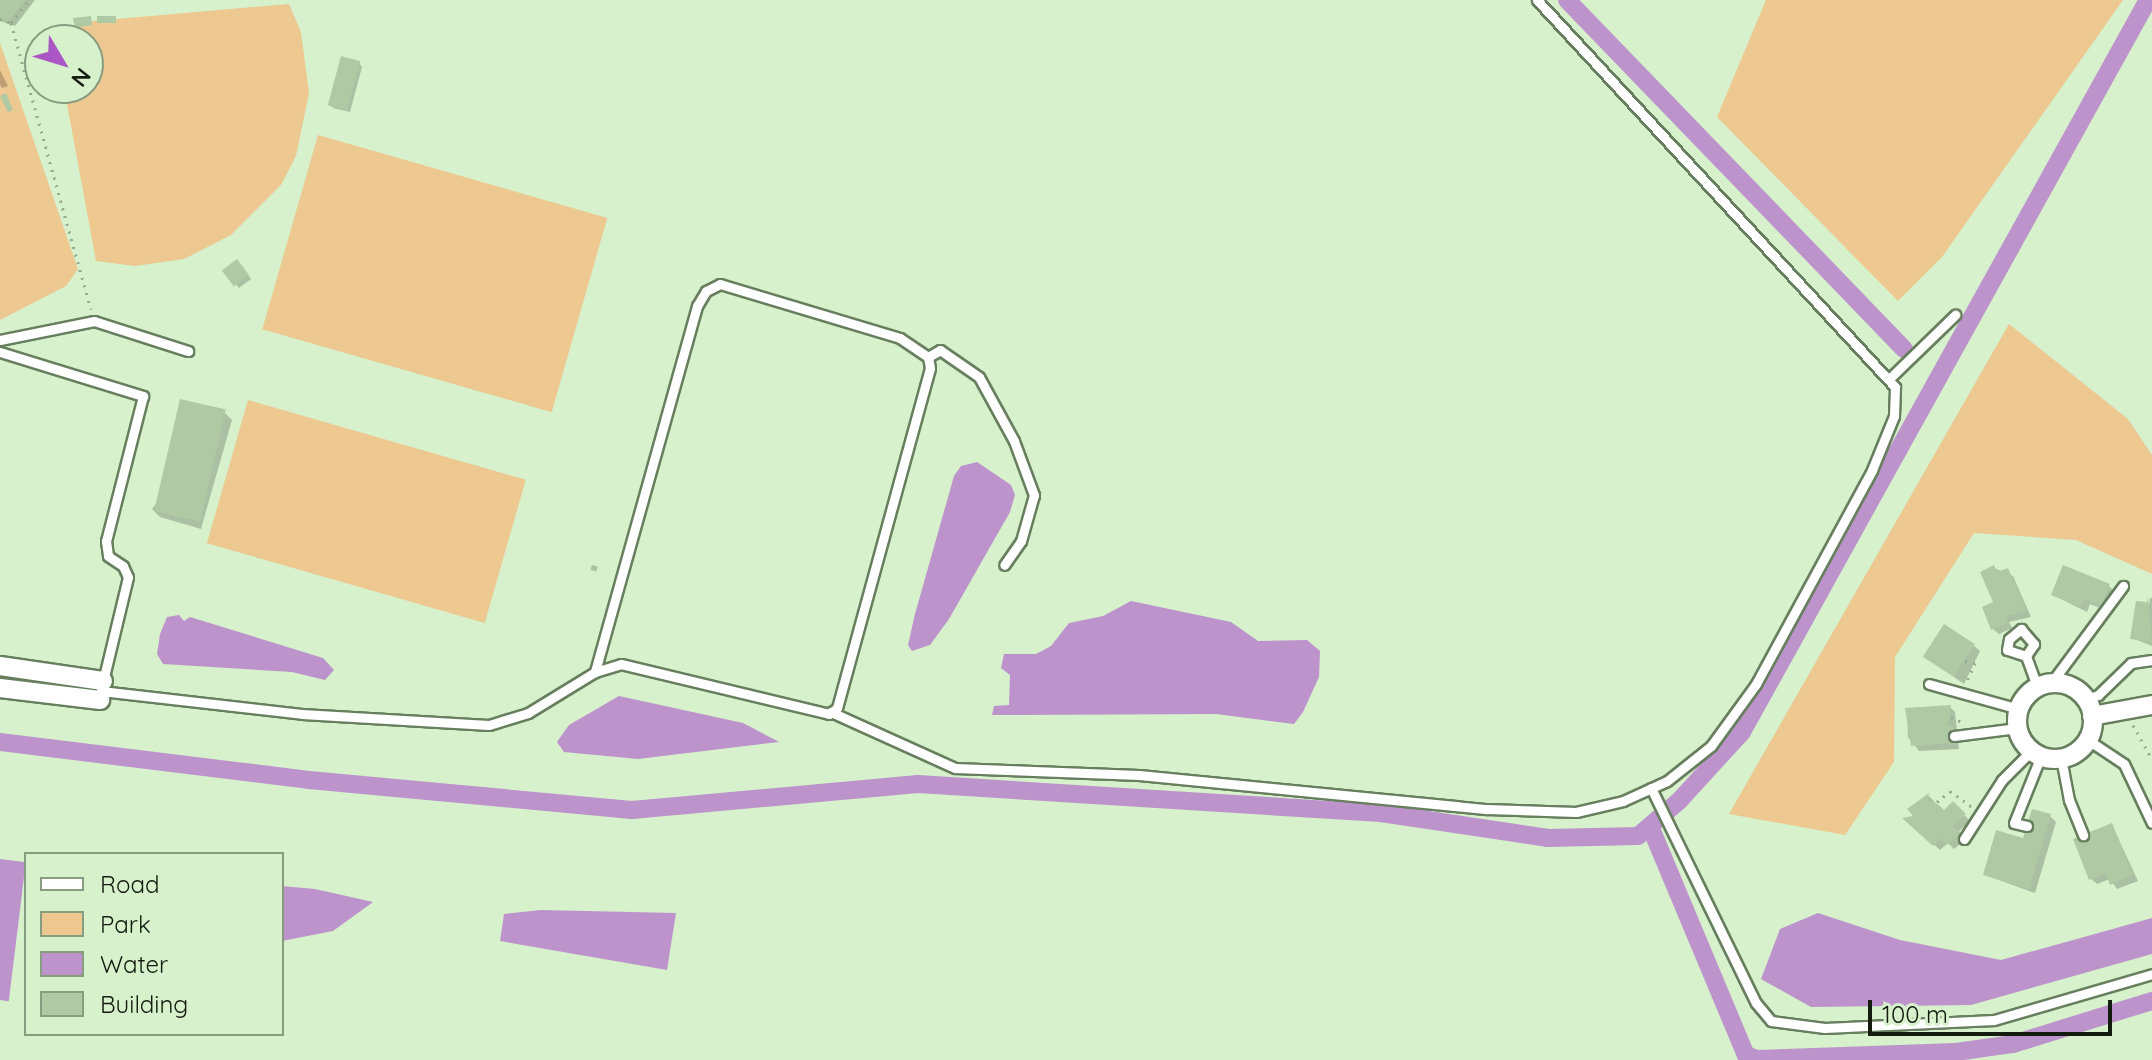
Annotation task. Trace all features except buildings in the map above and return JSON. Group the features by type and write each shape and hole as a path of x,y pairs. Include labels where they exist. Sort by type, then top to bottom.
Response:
{"street":[{"path":"0,666 101,691"},
{"path":"2044,685 2071,686 2089,708 2088,740 2061,758 2036,753 2018,728 2019,709 2044,685"},
{"path":"0,688 101,691"},
{"path":"2089,708 2130,709 2152,705"}],"lane":[{"path":"831,712 955,768 1139,775 1487,809 1576,812 1623,801 1651,789 1711,746 1756,684 1872,470 1894,416 1895,387 1890,378 1537,0"},
{"path":"595,672 697,306 706,291 720,284 732,287 900,338 928,357"},
{"path":"1890,378 1955,315"},
{"path":"0,340 94,321 188,351"},
{"path":"0,352 143,396 106,541 108,556 123,566 128,577 101,691 302,714 489,725 560,697 595,672 621,664 820,715 831,712 837,708 918,412 928,357 940,350 979,377 1014,441 1034,495 1021,541 1004,565"},
{"path":"2026,656 2044,685 2123,586"},
{"path":"2089,708 2131,663 2152,660"},
{"path":"1929,684 2019,709"},
{"path":"1954,736 2018,728"},
{"path":"2088,740 2124,764 2152,823"},
{"path":"1964,839 2002,780 2036,753"},
{"path":"2027,826 2014,823 2036,753"},
{"path":"2061,758 2069,800 2083,835"},
{"path":"1651,789 1669,832 1756,1003 1771,1021 1825,1028 1994,1020 2152,974"}],"path":[{"path":"11,23 29,0"},
{"path":"0,19 11,23"},
{"path":"11,23 94,321"},
{"path":"1962,692 1975,663 1965,661"},
{"path":"2130,709 2134,732 2152,759"},
{"path":"1937,802 1950,791 1981,815"}],"green space":[{"path":"1766,0 2123,0 1942,257 1898,301 1717,117"},
{"path":"289,4 301,32 309,93 296,156 281,185 231,235 184,259 135,266 96,261 67,104 104,104 104,24 78,24"},
{"path":"0,43 78,269 66,286 0,320"},
{"path":"318,135 607,218 552,412 262,329"},
{"path":"2009,324 2128,419 2152,455 2152,574 2076,540 1974,533 1895,657 1894,762 1845,835 1729,814"},
{"path":"248,400 526,480 485,623 207,543"}],"water":[{"path":"977,462 1011,485 1015,495 1010,512 949,619 930,645 912,651 908,645 915,614 954,476 961,466"},
{"path":"1131,601 1231,622 1258,641 1307,640 1320,651 1319,677 1303,712 1294,724 1216,714 992,715 994,706 1009,705 1010,675 1001,668 1004,654 1036,654 1051,646 1069,623 1103,616"},
{"path":"179,615 184,621 190,617 323,658 334,670 325,680 292,672 163,664 157,654 160,634 167,617"},
{"path":"619,696 743,723 779,742 638,759 564,752 557,742 569,725"},
{"path":"0,859 24,862 9,1001 0,1000"},
{"path":"284,886 315,889 373,902 333,931 284,941"},
{"path":"541,910 676,913 667,970 500,941 504,914"},
{"path":"1818,913 1900,940 2001,960 2152,918 2152,954 1971,1005 1811,1007 1761,979 1780,929"}],"waterway":[{"path":"1567,0 1904,349"},
{"path":"0,742 309,780 632,810 918,784 1381,813 1548,838 1638,836 1679,801 1742,732 2148,0"},
{"path":"1650,826 1746,1055 1757,1059 1956,1052 2013,1044 2152,1001"}]}
